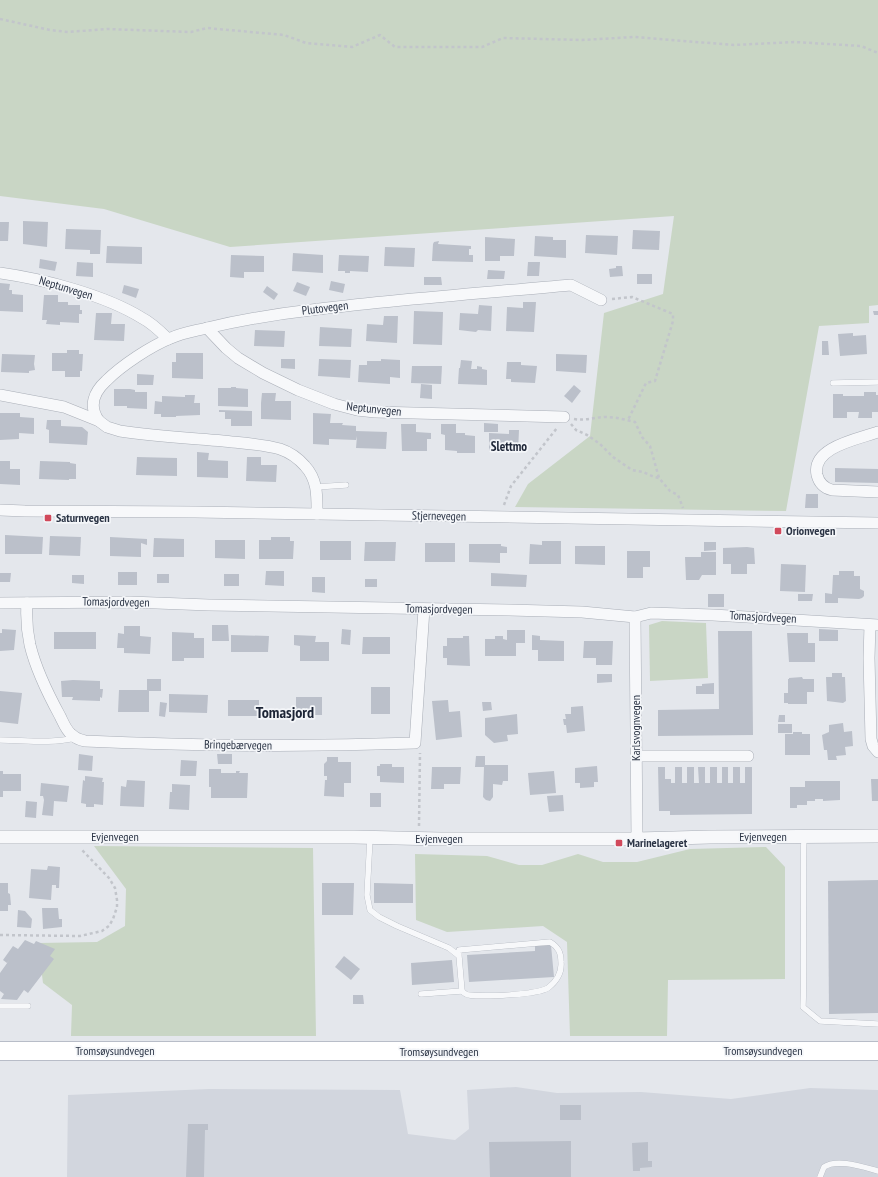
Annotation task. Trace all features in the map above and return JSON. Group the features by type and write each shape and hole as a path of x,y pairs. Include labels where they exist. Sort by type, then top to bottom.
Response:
{"highway":[{"name":"Tromsøysundvegen","path":"0,1051 878,1051"}],"street":[{"name":"Neptunvegen","path":"0,273 32,278 112,303 144,318 168,339"},
{"name":"Plutovegen","path":"99,421 95,415 93,404 95,394 112,374 168,339 207,328 257,317 348,305 571,285 602,300"},
{"name":"Neptunvegen","path":"207,328 226,348 250,366 298,390 346,407 375,412 564,417"},
{"path":"0,395 64,407 99,421 107,427 120,431 242,443 280,449 290,453 303,463 312,475 316,487 316,514"},
{"path":"878,432 834,447 822,458 816,472 820,482 832,490 878,492"},
{"name":"Stjernevegen","path":"0,510 878,523"},
{"name":"Tomasjordvegen","path":"0,603 130,602 551,611 635,617 651,613 807,620 874,625"},
{"path":"27,603 26,615 30,645 35,660 55,706 67,729 75,738"},
{"path":"417,743 424,609"},
{"name":"Karlsvognvegen","path":"635,617 637,839"},
{"path":"874,625 871,739 873,746 878,752"},
{"name":"Bringebærvegen","path":"75,738 85,741 168,744 301,746 417,743"},
{"path":"636,756 748,756"},
{"name":"Evjenvegen","path":"0,837 637,839 878,836"}],"lane":[{"path":"833,382 878,382"},
{"path":"316,487 346,485"},
{"path":"0,740 51,742 75,738"},
{"path":"804,837 802,876 804,968 803,1007 820,1021 878,1024"},
{"path":"370,838 367,895 370,910 379,917 397,926 449,948 459,956"},
{"path":"421,994 462,991 468,995 535,993 547,988 559,977 561,960 560,950 550,942 459,950 462,991"},
{"path":"0,1006 28,1006"},
{"path":"820,1177 824,1167 832,1164 854,1165 878,1171"}],"path":[{"path":"0,19 50,30 68,32 107,29 191,32 207,28 284,35 306,43 352,47 380,35 394,46 482,46 503,38 582,40 634,37 734,45 795,42 861,46 878,53"},
{"path":"602,300 632,297 674,314 655,381 646,383 628,420"},
{"path":"564,417 582,420 608,417 635,422 642,437 650,446 659,478 670,491 678,495 683,508 685,521"},
{"path":"564,417 576,430 587,435 600,444 613,457 632,470 644,472 654,478 659,478"},
{"path":"504,518 504,502 510,486 553,434 564,417"},
{"path":"417,743 419,839"},
{"path":"0,935 80,936 102,930 111,923 117,907 115,888 109,878 70,837"}],"shaded area":[{"path":"516,1087 557,1093 641,1092 731,1099 810,1088 878,1090 878,1177 67,1177 68,1095 209,1089 400,1090 408,1134 455,1140 469,1129 467,1090"}],"green space":[{"path":"0,0 878,0 878,305 869,306 869,323 819,326 786,511 515,507 528,484 590,436 604,313 663,294 674,216 230,247 104,209 0,196"},
{"path":"662,621 706,623 708,678 650,681 649,625"},
{"path":"94,846 313,848 316,1036 71,1036 72,1005 43,983 38,943 97,942 125,926 126,889"},
{"path":"766,847 785,867 785,979 668,980 667,1036 570,1036 567,942 543,926 447,932 416,920 415,854 487,856 519,865 542,865 578,854 603,862 637,862 690,849"}],"building":[{"path":"23,221 48,222 47,247 23,244"},
{"path":"0,222 9,222 8,241 0,241"},
{"path":"66,229 101,230 100,254 90,254 90,250 65,249"},
{"path":"633,230 660,231 659,250 632,249"},
{"path":"586,235 618,236 617,255 585,253"},
{"path":"535,236 553,237 553,240 566,240 566,258 534,256"},
{"path":"485,237 515,239 514,256 500,256 500,261 485,261"},
{"path":"439,241 438,244 471,246 471,249 469,249 469,255 473,255 473,262 432,261 433,244 434,242"},
{"path":"107,246 142,247 142,264 106,263"},
{"path":"385,247 415,248 414,267 384,266"},
{"path":"293,253 323,255 323,273 292,271"},
{"path":"231,255 264,256 264,272 244,272 244,278 230,277"},
{"path":"339,255 369,256 368,272 350,271 350,273 345,273 345,271 338,271"},
{"path":"40,259 57,262 55,271 39,268"},
{"path":"77,262 93,263 93,277 76,276"},
{"path":"528,262 540,262 539,276 527,276"},
{"path":"616,266 622,266 623,276 610,277 609,269 616,268"},
{"path":"488,270 505,271 504,279 487,279"},
{"path":"637,274 652,274 652,284 637,284"},
{"path":"424,277 441,277 442,285 424,285"},
{"path":"331,281 345,284 343,293 329,290"},
{"path":"297,282 310,287 306,296 293,291"},
{"path":"0,283 10,284 9,290 12,290 12,294 23,295 23,312 0,311"},
{"path":"124,285 139,289 136,298 122,293"},
{"path":"267,286 278,294 274,300 263,292"},
{"path":"44,295 58,295 58,302 68,302 68,305 80,305 82,314 79,314 79,323 60,322 60,325 46,324 47,320 42,320"},
{"path":"523,302 536,302 534,332 506,331 507,307 523,308"},
{"path":"479,305 492,306 491,331 478,330 476,332 459,330 460,313 478,314"},
{"path":"414,311 443,312 442,345 413,344"},
{"path":"873,311 878,311 878,315 874,315"},
{"path":"96,313 112,313 111,324 125,324 124,341 94,340"},
{"path":"384,316 398,316 397,343 366,341 367,324 383,325"},
{"path":"320,327 352,329 351,347 319,346"},
{"path":"255,330 285,331 284,347 254,346"},
{"path":"853,333 853,336 866,335 867,354 840,356 838,334"},
{"path":"822,341 828,341 829,355 822,355"},
{"path":"67,350 79,350 79,354 83,354 82,371 80,371 80,377 65,377 65,371 52,371 52,353 67,353"},
{"path":"176,353 203,353 203,379 172,378 172,362 176,362"},
{"path":"2,354 35,355 35,370 29,371 29,373 1,372"},
{"path":"556,354 587,355 586,373 556,371"},
{"path":"281,359 295,359 295,369 281,368"},
{"path":"319,359 351,360 350,378 318,376"},
{"path":"381,359 400,360 400,378 390,377 390,384 358,382 359,365 367,365 367,361 381,361"},
{"path":"461,360 472,361 471,369 477,369 477,366 487,370 487,385 458,384"},
{"path":"507,362 521,362 521,365 537,366 535,383 511,382 511,379 506,379"},
{"path":"412,366 442,366 441,384 411,383"},
{"path":"137,374 154,375 153,385 137,385"},
{"path":"421,384 432,385 432,399 420,398"},
{"path":"574,385 581,391 572,403 564,396"},
{"path":"231,387 248,389 248,407 218,406 218,388"},
{"path":"114,389 130,389 135,390 135,392 147,392 147,409 114,406"},
{"path":"864,392 876,392 876,395 878,395 878,412 872,412 872,418 858,418 859,412 847,412 847,418 833,418 833,394 843,394 843,396 864,396"},
{"path":"262,393 276,393 275,401 291,401 291,420 261,419"},
{"path":"185,395 195,395 194,403 200,403 200,415 161,417 161,414 154,414 155,401 162,402 162,396 185,397"},
{"path":"219,410 252,411 252,426 231,426 231,419 225,419 225,412 219,412"},
{"path":"0,413 20,413 20,417 34,418 34,434 19,433 19,439 0,440"},
{"path":"313,413 331,414 330,423 343,423 342,425 356,426 356,431 387,432 386,449 356,448 357,436 356,440 329,439 329,445 313,444"},
{"path":"47,420 61,420 61,426 82,427 88,432 87,445 49,443 49,430 46,429"},
{"path":"484,423 498,424 498,432 484,432"},
{"path":"401,424 416,424 416,432 431,433 431,439 427,439 427,451 402,451"},
{"path":"441,424 456,424 456,433 465,433 465,435 475,436 475,453 457,453 457,451 445,450 445,435 441,434"},
{"path":"509,430 519,430 518,452 489,451 489,433 509,434"},
{"path":"197,452 209,453 208,460 228,461 228,478 197,477"},
{"path":"137,457 177,458 177,476 136,475"},
{"path":"247,457 261,457 261,465 277,465 276,482 246,481"},
{"path":"0,461 10,461 10,469 20,469 20,485 0,484"},
{"path":"40,461 70,462 76,464 76,479 39,479"},
{"path":"835,468 878,469 878,483 835,482"},
{"path":"806,494 818,494 818,508 805,508"},
{"path":"5,535 43,537 42,554 5,554"},
{"path":"50,536 81,537 80,556 49,555"},
{"path":"110,537 147,539 147,545 141,543 141,557 110,556"},
{"path":"271,537 290,537 290,541 294,541 293,559 259,559 259,540 271,540"},
{"path":"154,538 184,539 184,557 153,557"},
{"path":"215,540 245,540 245,559 215,558"},
{"path":"320,541 351,541 351,560 320,560"},
{"path":"542,541 561,541 561,564 529,564 530,544 542,545"},
{"path":"365,542 396,542 395,561 364,561"},
{"path":"704,542 716,542 716,550 704,551"},
{"path":"425,543 455,543 455,562 425,562"},
{"path":"469,544 501,544 501,546 507,547 507,553 500,553 500,563 469,562"},
{"path":"575,546 605,546 605,565 575,564"},
{"path":"723,548 754,548 755,564 747,564 747,574 731,574 731,564 723,564"},
{"path":"627,551 650,551 650,567 643,567 643,578 627,578"},
{"path":"701,552 716,552 716,575 702,575 699,580 686,580 685,557 701,557"},
{"path":"781,564 806,565 805,592 780,591"},
{"path":"266,571 284,571 284,586 265,585"},
{"path":"839,571 854,571 854,576 860,576 860,589 864,591 864,596 862,598 838,598 838,603 825,603 825,593 832,594 833,575 839,575"},
{"path":"118,572 137,572 137,585 118,585"},
{"path":"0,573 11,573 10,582 0,582"},
{"path":"491,573 527,575 526,587 491,586"},
{"path":"157,574 169,574 169,583 157,583"},
{"path":"224,574 239,574 239,586 224,586"},
{"path":"72,575 84,575 84,584 72,583"},
{"path":"312,577 325,577 325,593 312,592"},
{"path":"365,579 377,579 377,587 365,587"},
{"path":"708,594 724,594 724,607 708,607"},
{"path":"798,594 813,594 812,601 798,601"},
{"path":"212,625 228,625 229,641 212,641"},
{"path":"124,626 140,626 140,636 151,637 150,654 124,653 124,648 117,648 118,633 124,634"},
{"path":"2,629 16,630 14,650 0,651 0,633 2,633"},
{"path":"342,629 351,630 350,645 341,644"},
{"path":"819,629 838,630 838,641 819,641"},
{"path":"507,630 525,630 525,643 516,643 516,656 485,656 485,639 495,639 495,636 503,636 503,639 507,640"},
{"path":"718,631 752,631 753,735 658,736 658,710 719,709"},
{"path":"54,632 96,632 96,649 54,649"},
{"path":"172,632 194,633 194,638 204,638 204,658 184,658 184,661 172,661"},
{"path":"787,633 808,633 808,643 815,643 815,662 789,662"},
{"path":"231,635 269,636 268,652 231,652"},
{"path":"294,635 316,636 315,642 329,642 329,661 300,661 300,646 294,645"},
{"path":"532,635 540,636 540,640 564,641 564,661 538,661 538,650 532,650"},
{"path":"463,636 469,636 470,666 447,665 447,658 443,658 443,646 447,646 447,638 463,638"},
{"path":"363,637 390,637 390,654 362,654"},
{"path":"584,641 613,641 612,665 596,665 596,658 583,658"},
{"path":"832,673 842,673 842,677 845,677 846,701 843,703 827,701 826,677 832,677"},
{"path":"597,674 612,674 612,682 597,683"},
{"path":"802,677 803,679 814,679 814,692 807,692 807,704 784,703 784,693 788,693 788,679"},
{"path":"147,679 161,679 161,691 149,691 149,712 118,712 119,690 147,690"},
{"path":"61,681 100,681 100,689 103,689 102,698 100,697 100,701 72,700 73,697 62,697"},
{"path":"714,683 714,694 696,694 696,686"},
{"path":"371,687 390,687 390,714 371,714"},
{"path":"0,691 22,693 18,724 0,722"},
{"path":"169,694 208,695 207,713 169,712"},
{"path":"296,697 322,697 322,715 296,715"},
{"path":"228,700 259,700 259,716 228,716"},
{"path":"448,700 449,712 460,711 462,737 436,740 432,701"},
{"path":"160,702 167,703 165,717 159,716"},
{"path":"482,702 491,702 492,710 483,711"},
{"path":"583,706 585,731 567,733 566,725 564,725 563,719 566,719 565,714 571,714 571,707"},
{"path":"517,714 518,734 507,735 508,741 494,743 485,735 485,718"},
{"path":"779,715 785,715 785,722 778,722"},
{"path":"843,723 844,732 852,731 853,746 845,747 846,755 836,756 837,760 828,760 827,750 824,750 822,735 829,732 829,725"},
{"path":"778,724 792,724 792,733 778,733"},
{"path":"793,732 810,734 810,755 785,755 785,734 793,734"},
{"path":"79,754 93,756 92,771 78,770"},
{"path":"217,754 232,754 232,764 218,764"},
{"path":"476,756 485,756 485,765 508,765 508,781 503,781 502,785 493,784 493,797 490,801 483,797 484,767 475,767"},
{"path":"327,757 338,757 338,762 351,762 351,783 344,783 344,797 324,796 325,780 327,780 327,776 324,776 324,764 327,761"},
{"path":"181,760 197,761 196,776 180,776"},
{"path":"380,764 392,764 392,767 404,767 404,783 380,782 380,776 377,776 377,766 380,766"},
{"path":"597,766 598,782 594,782 594,787 580,788 580,783 575,783 575,768"},
{"path":"432,767 461,767 460,784 444,784 444,789 431,789"},
{"path":"658,767 665,767 665,779 671,779 671,783 675,783 675,767 682,767 682,783 687,783 687,767 694,767 694,783 699,783 698,767 705,767 705,783 710,783 710,767 717,767 717,783 722,783 722,767 728,767 728,783 733,783 733,767 740,767 740,783 745,783 745,767 752,767 752,814 670,815 670,811 659,811"},
{"path":"209,769 221,769 221,773 236,773 236,771 240,771 239,773 248,773 247,798 211,798 211,787 209,787"},
{"path":"0,771 3,771 3,774 21,774 21,791 3,791 3,797 0,797"},
{"path":"554,771 556,793 530,795 528,773"},
{"path":"85,776 103,778 103,805 94,804 94,807 86,807 86,804 81,803 83,780 85,781"},
{"path":"871,779 878,779 878,801 872,801"},
{"path":"127,780 145,781 144,807 120,806 121,786 126,787"},
{"path":"805,781 840,781 840,800 823,801 823,799 815,799 815,801 807,801 807,805 797,805 797,808 790,808 790,787 805,787"},
{"path":"41,783 69,786 67,802 54,801 53,816 42,815 44,800 43,796 40,796"},
{"path":"172,784 190,785 189,810 169,809"},
{"path":"370,793 381,793 381,807 370,807"},
{"path":"563,795 564,811 549,812 547,796"},
{"path":"26,801 37,802 36,818 25,817"},
{"path":"48,866 60,867 59,888 56,888 56,885 52,885 51,900 29,898 31,869 47,870"},
{"path":"878,880 878,1013 829,1014 828,881"},
{"path":"0,883 8,883 8,893 10,894 11,905 8,905 8,911 0,911"},
{"path":"322,883 354,883 353,915 322,915"},
{"path":"374,883 413,884 413,903 374,903"},
{"path":"42,908 58,908 59,919 62,919 62,927 43,929"},
{"path":"18,910 25,911 32,919 31,928 17,927"},
{"path":"25,940 34,944 36,941 55,949 50,956 54,959 28,993 24,990 17,1000 1,999 4,994 0,991 0,973 10,959 7,963 3,960 13,946 18,949"},
{"path":"551,945 554,977 469,982 467,955 535,951 535,946"},
{"path":"344,956 360,969 351,980 335,967"},
{"path":"452,960 454,982 412,985 411,963"},
{"path":"353,995 363,995 364,1004 353,1004"},
{"path":"560,1105 581,1105 581,1120 560,1120"},
{"path":"188,1124 208,1124 208,1130 205,1130 204,1177 186,1177"},
{"path":"571,1141 571,1177 490,1177 489,1142"},
{"path":"648,1142 648,1161 652,1161 652,1167 640,1168 640,1171 633,1171 632,1143"}],"place":[{"name":"Saturnvegen","path":"48,518"},
{"name":"Orionvegen","path":"778,531"},
{"name":"Marinelageret","path":"619,843"}],"district":[{"name":"Slettmo","path":"509,446"},
{"name":"Tomasjord","path":"285,712"}]}
